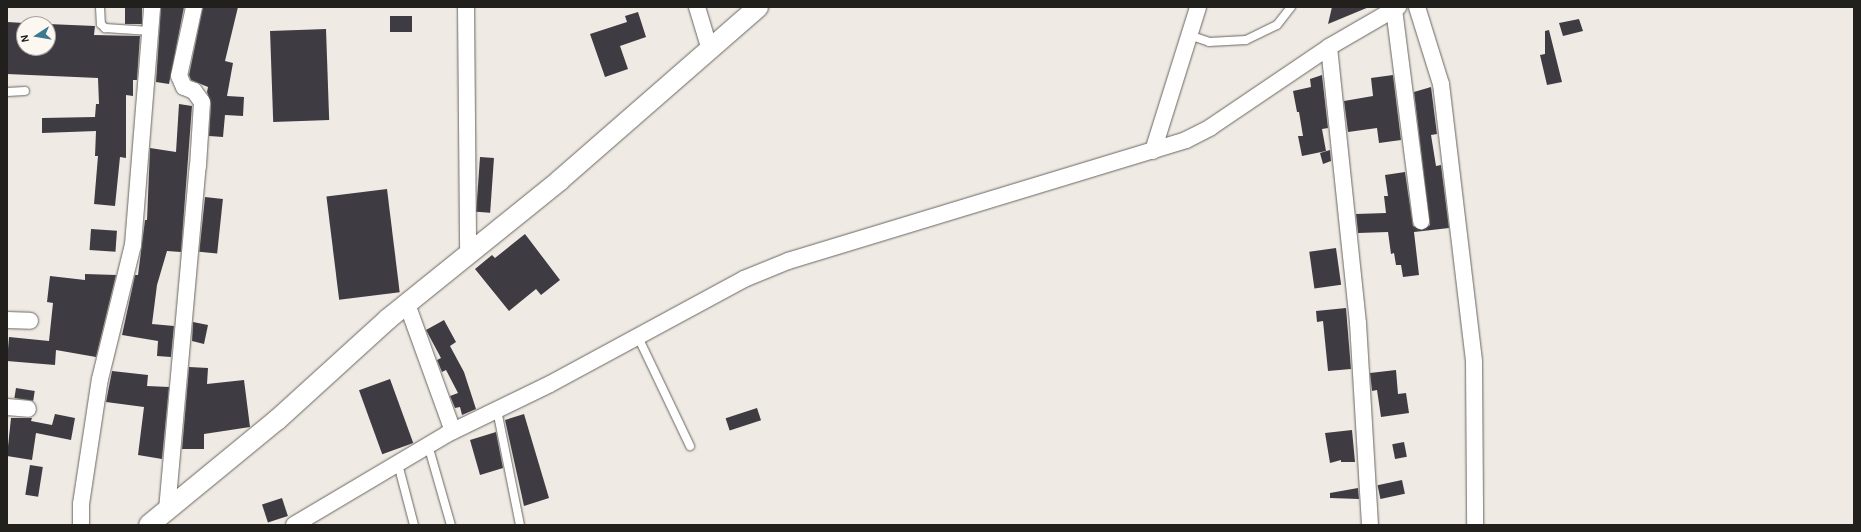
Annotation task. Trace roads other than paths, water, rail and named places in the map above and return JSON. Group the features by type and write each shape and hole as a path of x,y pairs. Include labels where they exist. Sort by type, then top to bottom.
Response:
{"street":[{"path":"81,525 81,504 100,379 133,245 152,7"},
{"path":"167,510 202,102 194,91 184,87 179,76 194,7"},
{"path":"466,7 468,253"},
{"path":"697,7 710,50"},
{"path":"149,525 282,416 407,304 468,253 560,180 758,7"},
{"path":"1153,151 1198,7"},
{"path":"1416,7 1441,84 1474,362 1475,525"},
{"path":"294,525 453,431 497,410 774,266 1153,151 1199,134 1329,47 1396,8 1422,221"},
{"path":"1329,47 1358,323 1370,525"},
{"path":"407,304 453,431"},
{"path":"7,320 30,321"},
{"path":"7,407 28,409"}],"lane":[{"path":"100,7 101,24 105,28 150,31"},
{"path":"1189,34 1209,42 1246,40 1277,25 1291,7"},
{"path":"7,92 25,91"},
{"path":"638,337 690,446"},
{"path":"497,410 520,525"},
{"path":"428,445 450,525"},
{"path":"398,464 414,525"}]}
